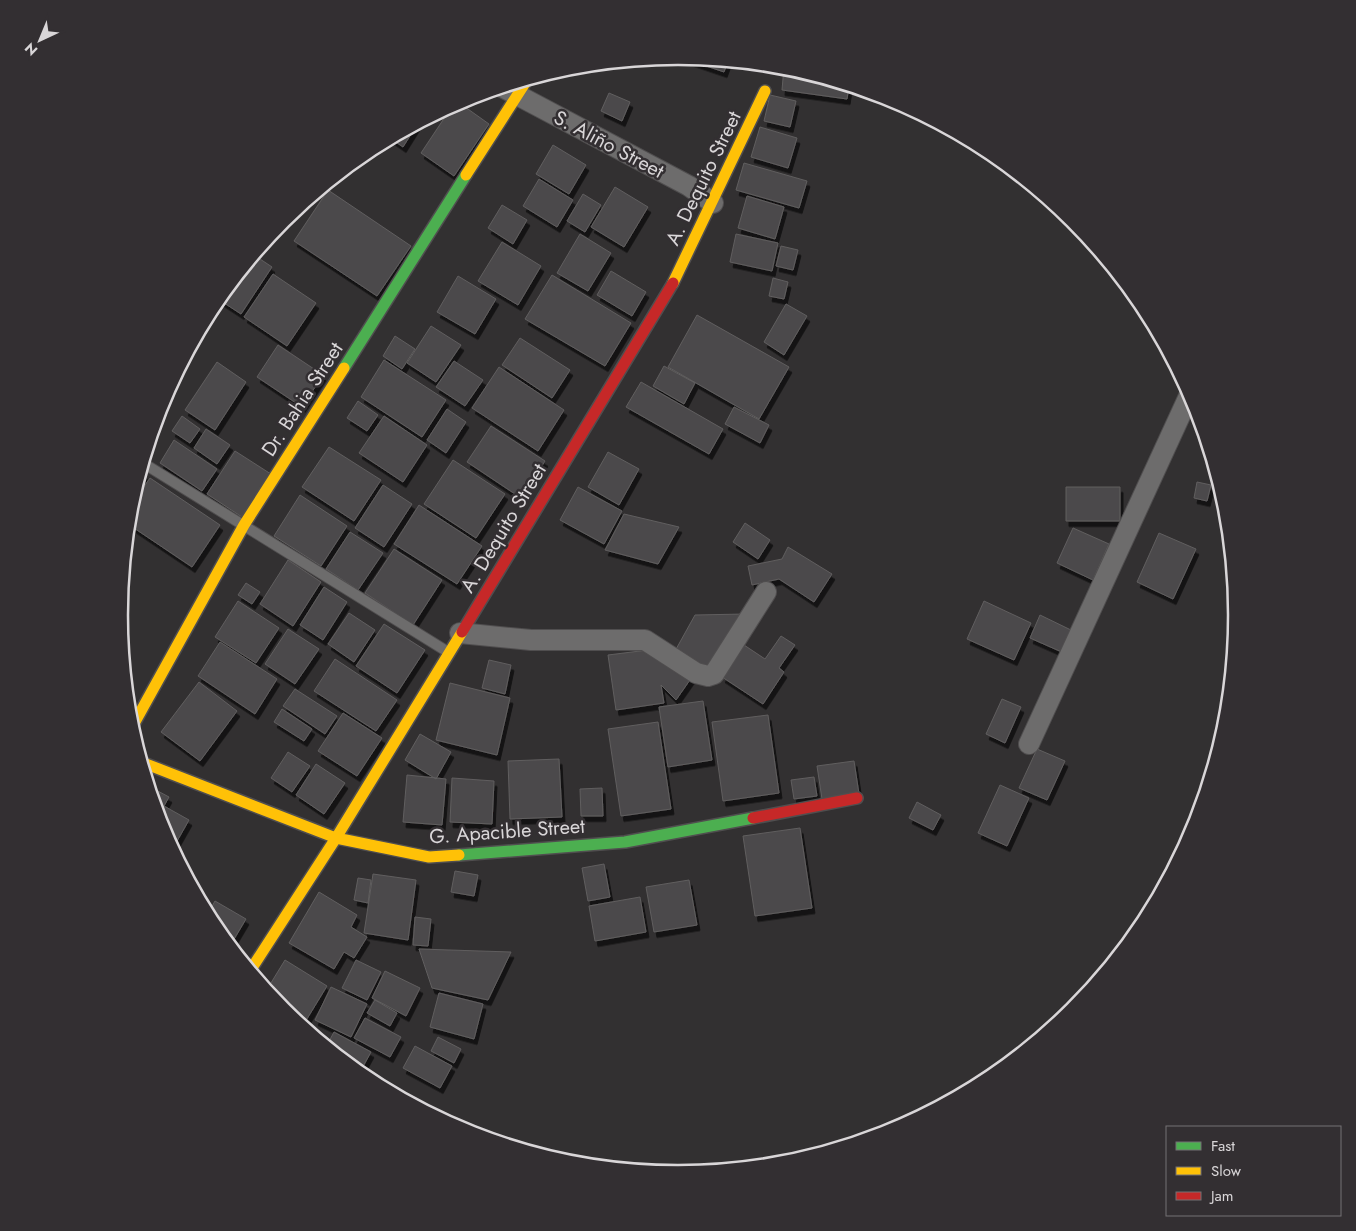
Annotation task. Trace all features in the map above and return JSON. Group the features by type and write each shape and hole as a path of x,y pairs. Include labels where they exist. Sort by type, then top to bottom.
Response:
{"street":[{"name":"S. Aliño Street","path":"518,89 690,186 713,203"},
{"name":"Dr. Bahia Street","path":"137,717 244,525 515,90"},
{"name":"A. Dequito Street","path":"253,966 336,838 667,295 713,203 765,91"},
{"path":"1029,744 1186,403"},
{"path":"460,633 531,640 645,640 696,673 708,676 714,674 766,592"},
{"name":"G. Apacible Street","path":"148,765 336,838 430,857 625,842 857,798"}],"lane":[{"path":"148,466 448,652"}],"building":[{"path":"706,66 726,67 724,72"},
{"path":"783,76 848,92 847,99 782,90"},
{"path":"609,93 630,102 622,121 601,111"},
{"path":"770,95 796,101 790,127 764,121"},
{"path":"466,108 489,124 454,176 421,153 445,117"},
{"path":"760,127 797,138 788,168 751,157"},
{"path":"410,135 403,147 397,143"},
{"path":"553,145 586,165 569,194 536,174"},
{"path":"744,163 807,181 799,208 736,190"},
{"path":"539,179 573,200 557,227 523,206"},
{"path":"615,187 648,207 624,247 591,227"},
{"path":"329,191 411,246 377,296 294,241"},
{"path":"583,194 601,205 585,232 567,221"},
{"path":"747,196 784,207 775,239 738,228"},
{"path":"502,205 527,220 513,244 488,228"},
{"path":"580,234 611,253 588,291 557,273"},
{"path":"736,234 778,243 772,271 730,262"},
{"path":"502,242 541,266 518,305 478,281"},
{"path":"781,246 798,250 793,270 776,266"},
{"path":"259,259 272,267 241,314 225,303"},
{"path":"611,271 646,292 632,316 597,295"},
{"path":"273,274 316,303 287,346 244,317"},
{"path":"552,275 631,323 605,366 525,319"},
{"path":"458,276 496,299 475,334 437,312"},
{"path":"773,278 788,282 784,299 769,296"},
{"path":"786,304 807,316 784,355 764,342"},
{"path":"697,315 789,367 759,419 668,367"},
{"path":"431,326 461,345 436,382 407,363"},
{"path":"395,336 415,349 402,369 383,356"},
{"path":"520,338 570,370 552,398 502,365"},
{"path":"278,345 323,375 302,407 257,377"},
{"path":"384,360 446,400 422,437 361,397"},
{"path":"454,361 483,380 465,406 436,387"},
{"path":"217,362 246,382 215,430 185,410"},
{"path":"664,366 695,383 684,404 653,386"},
{"path":"499,367 564,410 538,451 472,408"},
{"path":"641,382 723,429 709,454 626,407"},
{"path":"358,401 378,415 367,431 347,418"},
{"path":"734,407 769,425 760,443 725,424"},
{"path":"447,409 466,422 446,453 427,440"},
{"path":"182,416 200,429 190,443 172,431"},
{"path":"384,416 427,445 403,482 359,453"},
{"path":"491,426 545,461 521,498 467,462"},
{"path":"206,429 230,445 217,464 194,448"},
{"path":"174,440 217,469 202,491 160,463"},
{"path":"329,447 381,480 354,521 302,487"},
{"path":"235,451 274,476 245,519 207,494"},
{"path":"608,452 639,469 619,505 588,487"},
{"path":"453,460 505,494 476,538 424,504"},
{"path":"150,478 220,525 192,567 135,528 142,489"},
{"path":"1197,482 1211,485 1207,501 1194,498"},
{"path":"383,485 412,504 384,547 355,528"},
{"path":"578,487 622,511 604,544 560,520"},
{"path":"1066,487 1120,487 1120,521 1066,521"},
{"path":"300,495 347,526 321,566 274,536"},
{"path":"419,505 482,546 457,584 394,544"},
{"path":"624,514 679,527 658,564 605,550"},
{"path":"745,523 770,540 758,559 733,542"},
{"path":"1073,528 1109,544 1093,580 1057,563"},
{"path":"350,532 383,553 358,590 326,569"},
{"path":"1159,533 1196,549 1173,599 1137,582"},
{"path":"788,547 832,574 814,602 779,579 752,585 748,566 782,559"},
{"path":"394,549 442,580 413,625 365,593"},
{"path":"288,560 321,582 293,626 260,604"},
{"path":"246,583 260,592 252,604 238,595"},
{"path":"324,587 347,602 323,640 300,625"},
{"path":"238,601 279,628 256,663 215,637"},
{"path":"984,601 1031,623 1014,660 967,639"},
{"path":"349,613 375,630 354,662 328,644"},
{"path":"745,614 710,671 675,651 695,615"},
{"path":"1040,615 1073,631 1064,653 1030,638"},
{"path":"384,624 425,650 397,693 356,666"},
{"path":"288,629 319,649 295,684 265,664"},
{"path":"781,636 795,645 779,668 784,672 763,704 722,677 744,645 765,659"},
{"path":"220,642 277,679 255,714 198,676"},
{"path":"656,649 692,677 676,700 661,685 664,703 616,710 608,655"},
{"path":"335,659 397,700 376,731 314,691"},
{"path":"489,660 511,665 505,694 482,688"},
{"path":"199,682 237,711 200,761 161,732"},
{"path":"450,683 510,698 497,755 436,740"},
{"path":"295,689 337,716 325,734 283,706"},
{"path":"1002,699 1021,707 1005,743 986,734"},
{"path":"703,701 712,760 668,767 659,707"},
{"path":"282,709 312,729 304,741 274,722"},
{"path":"343,713 382,738 357,776 318,751"},
{"path":"768,715 779,793 723,801 712,722"},
{"path":"658,722 671,809 621,816 608,729"},
{"path":"420,734 451,752 436,779 405,760"},
{"path":"1037,749 1065,761 1047,800 1019,788"},
{"path":"288,752 310,766 292,792 271,778"},
{"path":"559,759 562,817 510,819 508,761"},
{"path":"854,761 859,794 822,799 817,766"},
{"path":"316,764 345,783 324,814 296,795"},
{"path":"407,775 446,779 442,825 403,822"},
{"path":"814,777 817,796 794,799 791,780"},
{"path":"452,778 494,781 492,824 450,822"},
{"path":"1000,785 1029,798 1007,846 978,833"},
{"path":"602,788 603,816 581,816 580,789"},
{"path":"156,790 169,797 164,806 189,820 176,842"},
{"path":"917,802 941,815 933,830 909,818"},
{"path":"800,828 812,908 755,916 743,836"},
{"path":"604,864 610,897 588,901 582,868"},
{"path":"455,871 478,875 474,896 451,892"},
{"path":"373,874 416,880 408,940 364,933"},
{"path":"358,878 371,880 368,903 354,900"},
{"path":"689,880 697,925 654,932 646,887"},
{"path":"319,892 357,915 351,927 367,937 354,958 344,952 334,969 289,943"},
{"path":"640,897 646,932 595,941 589,906"},
{"path":"215,901 246,919 233,940 220,921 211,907"},
{"path":"415,917 431,919 428,946 413,945"},
{"path":"419,949 511,952 488,1000 432,988"},
{"path":"285,960 327,986 306,1021 270,984"},
{"path":"356,960 381,972 367,1000 342,988"},
{"path":"385,971 420,988 406,1016 372,998"},
{"path":"331,987 367,1004 351,1037 315,1020"},
{"path":"439,993 483,1004 474,1039 430,1027"},
{"path":"375,1000 397,1013 390,1026 367,1013"},
{"path":"365,1018 401,1037 390,1057 354,1038"},
{"path":"334,1032 371,1052 363,1067 329,1041"},
{"path":"438,1037 461,1049 454,1063 431,1051"},
{"path":"415,1046 452,1066 440,1088 403,1068"}],"traffic: fast":[{"path":"344,368 466,175"},
{"path":"459,855 625,842 753,818"}],"traffic: slow":[{"path":"466,175 522,88"},
{"path":"673,283 765,91"},
{"path":"137,718 244,525 344,368"},
{"path":"253,966 336,838 462,632"},
{"path":"148,765 336,838 429,857 459,855"}],"traffic: jam":[{"path":"462,632 673,283"},
{"path":"753,818 857,798"}]}
